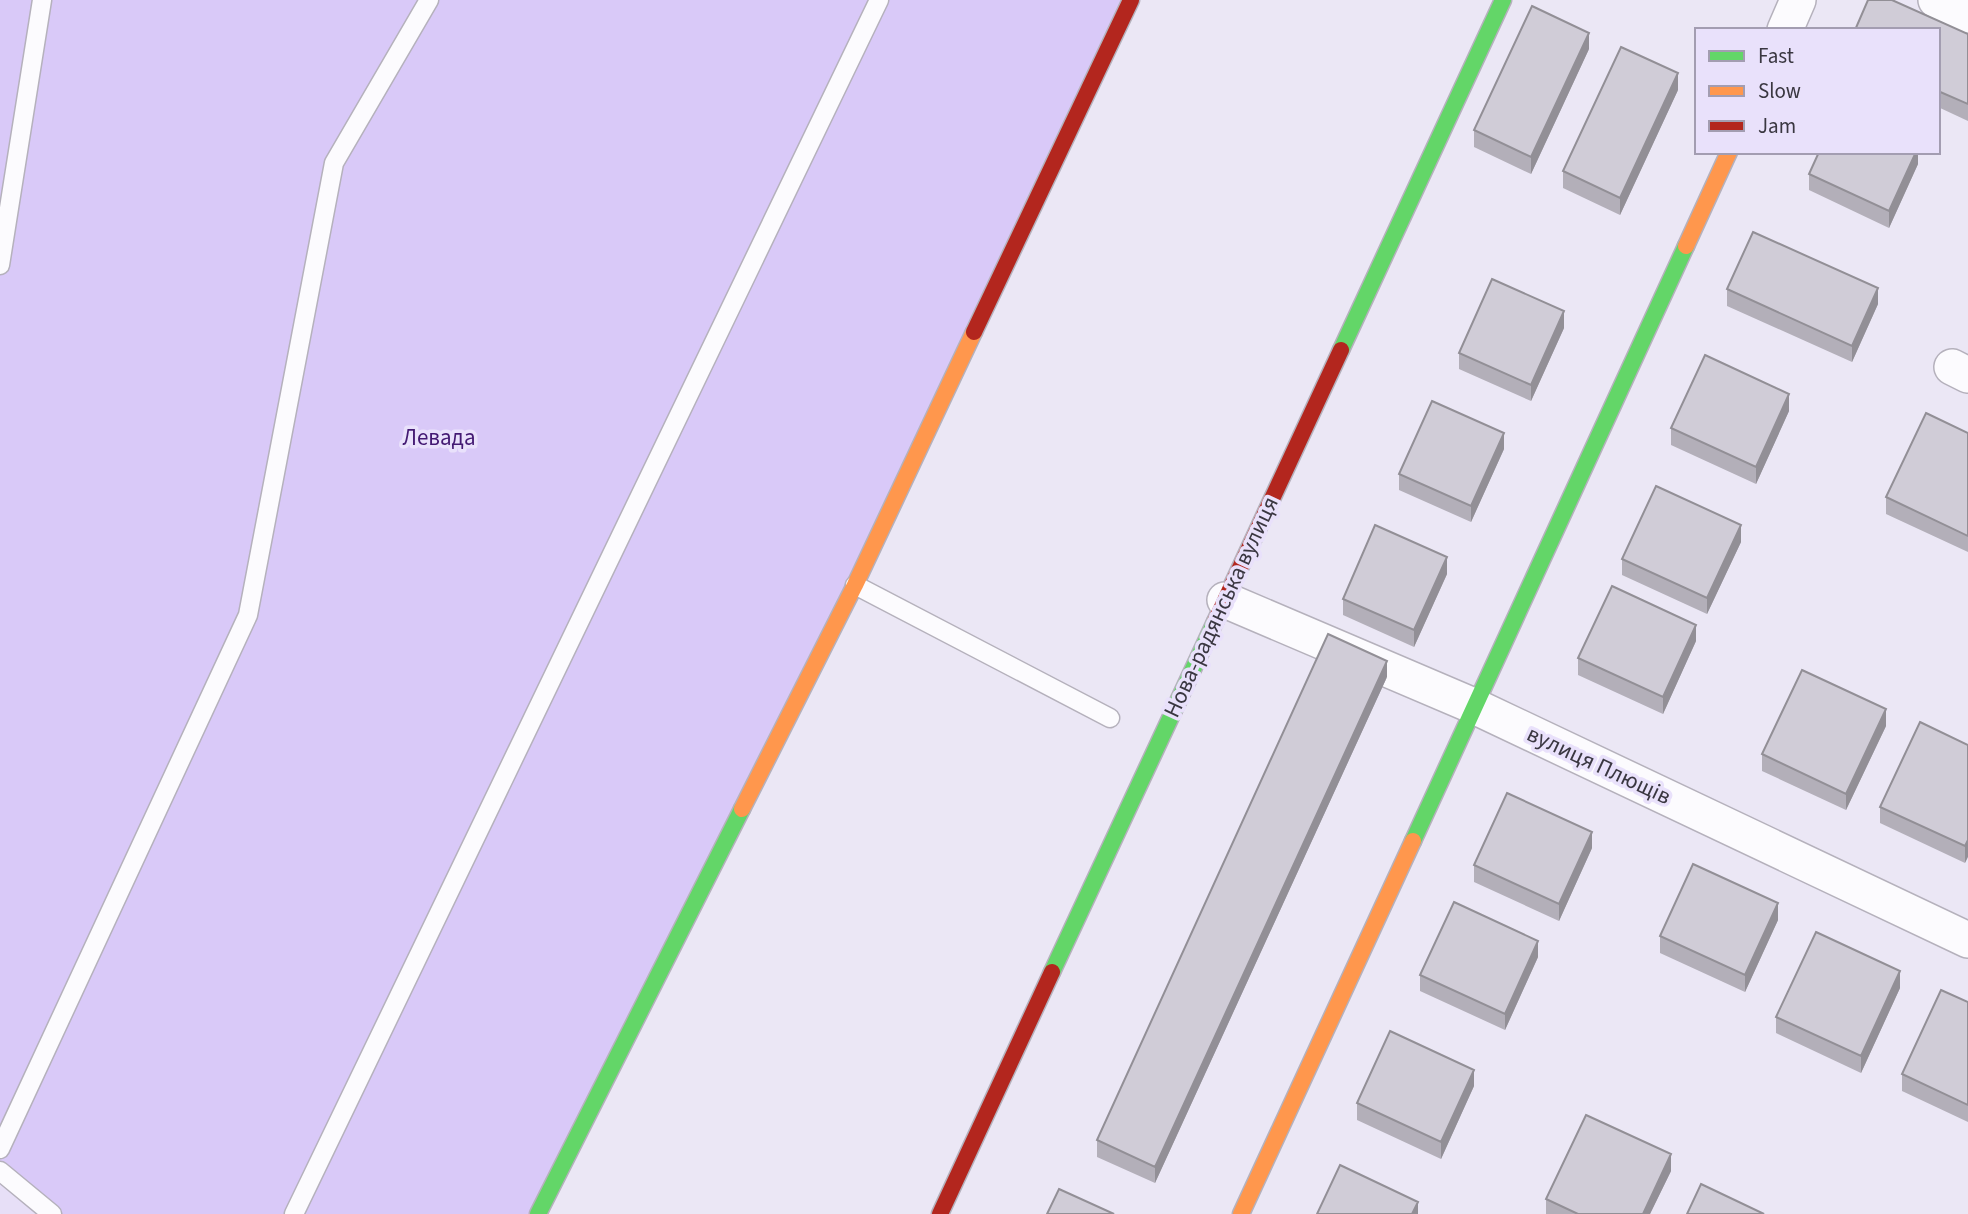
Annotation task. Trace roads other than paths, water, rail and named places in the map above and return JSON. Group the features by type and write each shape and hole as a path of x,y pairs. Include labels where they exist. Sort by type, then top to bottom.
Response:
{"street":[{"path":"538,1214 855,585 1131,0"},
{"name":"Нова-радянська вулиця","path":"940,1214 1503,0"},
{"path":"1786,28 1798,0"},
{"path":"1936,0 1968,15"},
{"path":"1241,1214 1728,154"},
{"name":"вулиця Плющів","path":"1225,600 1476,707 1968,940"}],"lane":[{"path":"0,265 42,0"},
{"path":"0,1149 248,615 334,163 429,0"},
{"path":"294,1214 879,0"},
{"path":"855,585 1110,718"},
{"path":"0,1171 52,1214"}],"park label":[{"name":"Левада","path":"439,437"}]}
